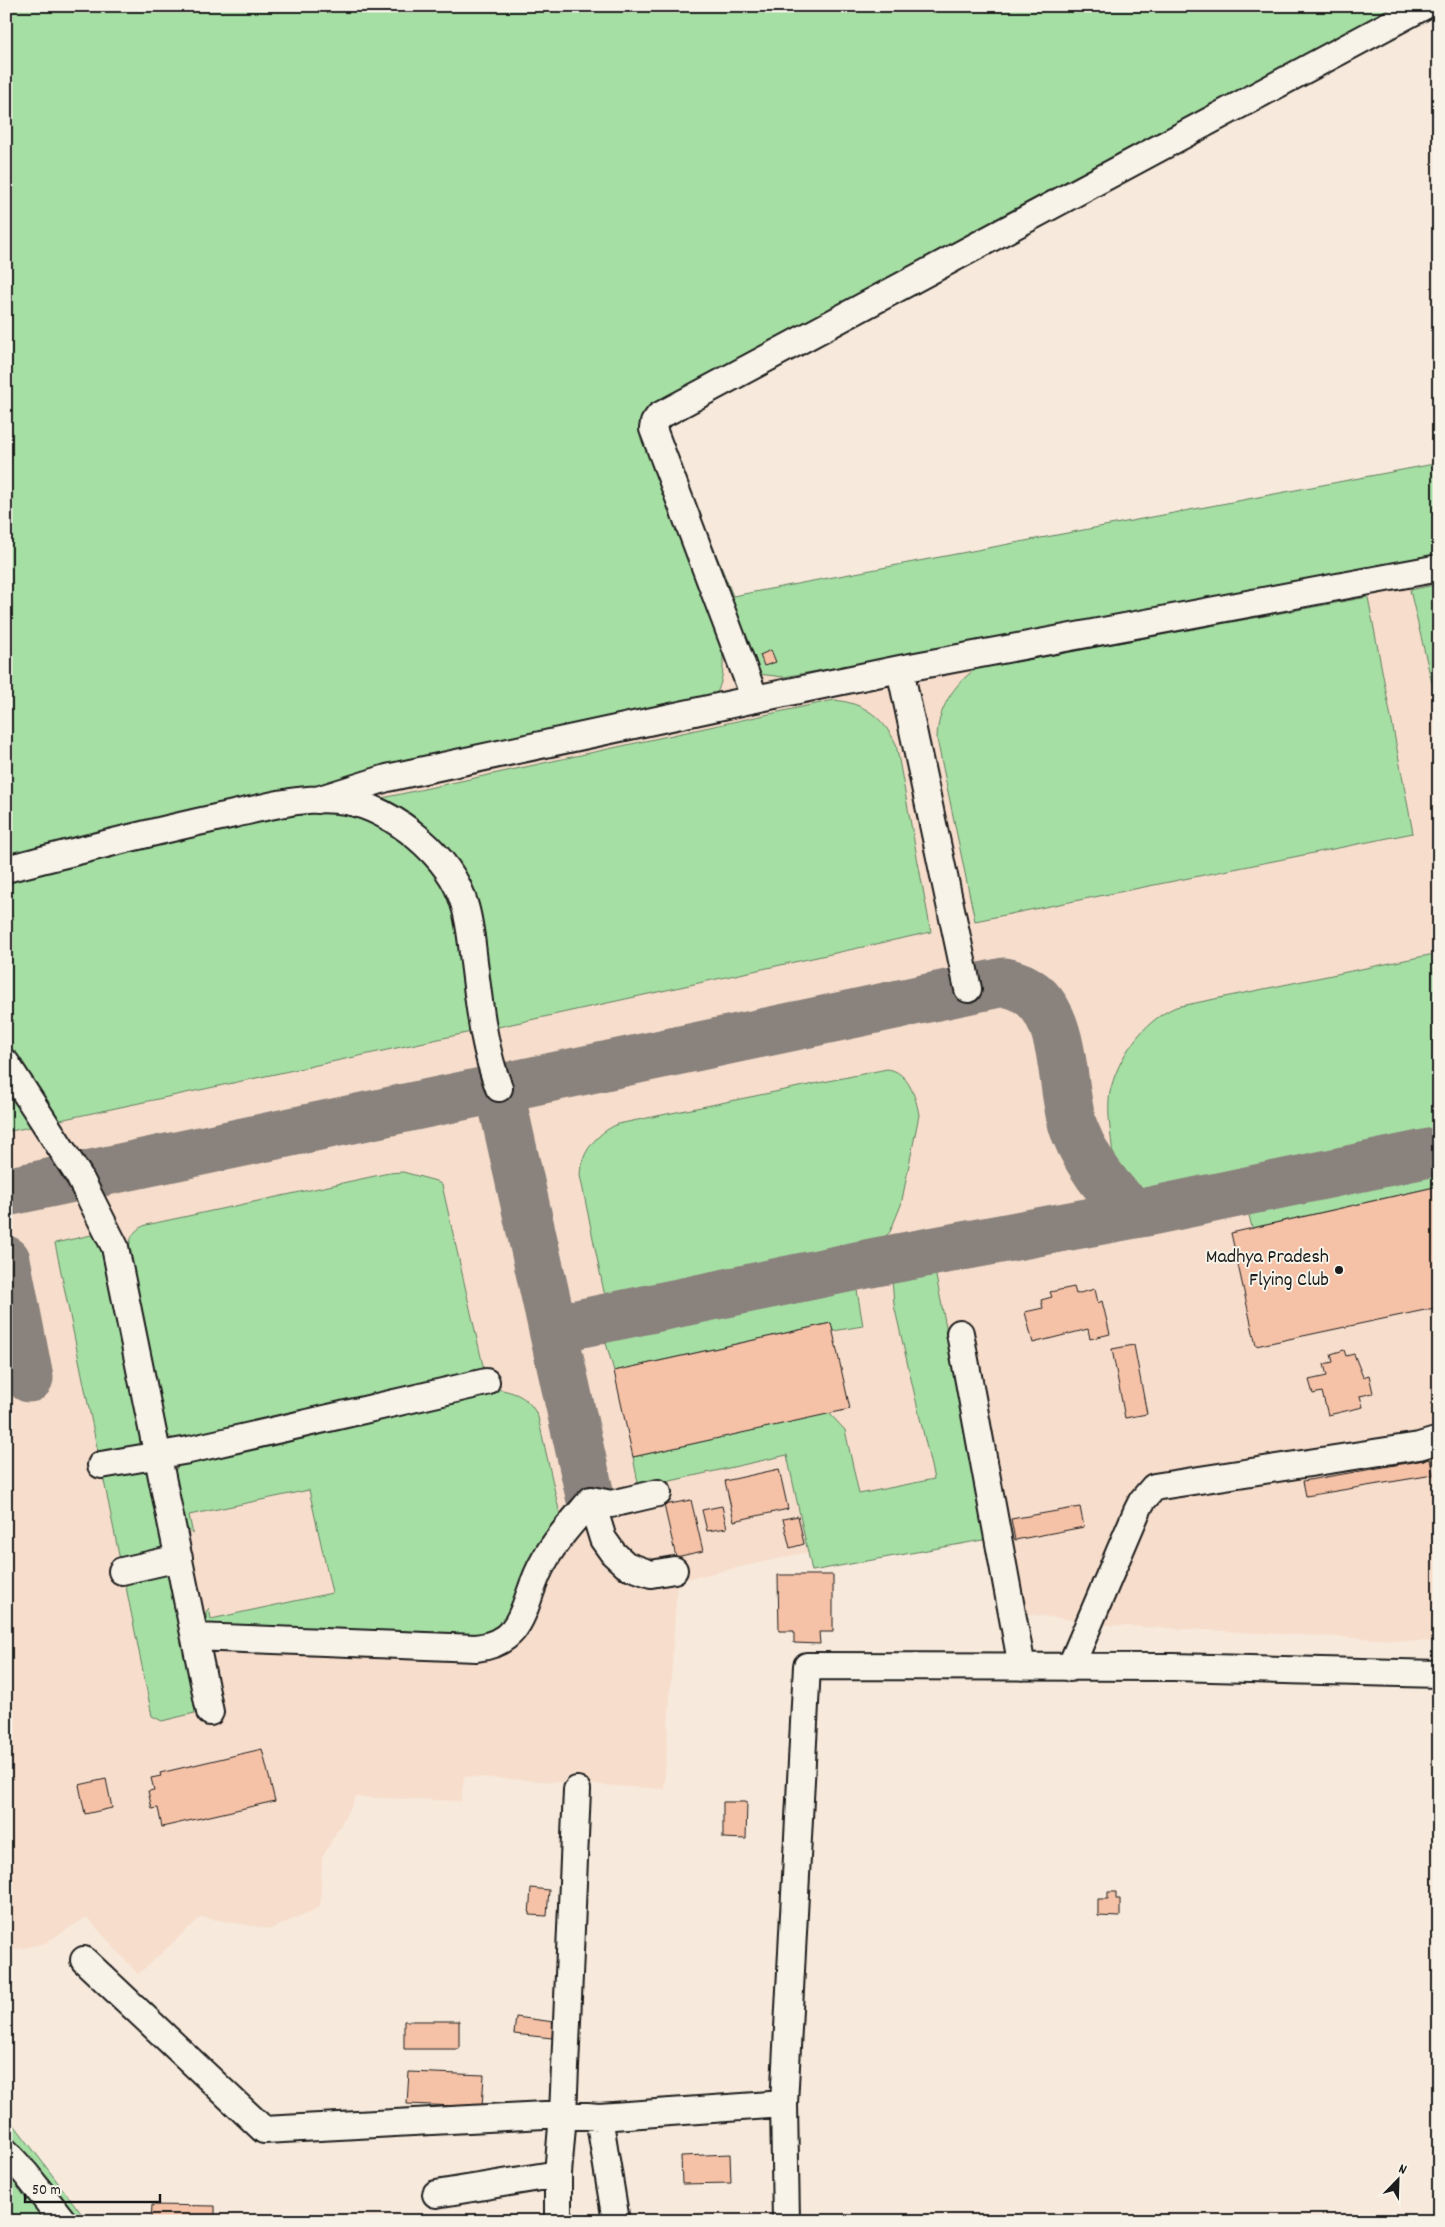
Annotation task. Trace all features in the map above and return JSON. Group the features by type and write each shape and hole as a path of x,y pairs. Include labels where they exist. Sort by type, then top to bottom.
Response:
{"street":[{"path":"755,699 653,429 654,423 659,416 1424,6"},
{"path":"317,800 387,778 900,669 1439,568"},
{"path":"900,669 968,989"},
{"path":"6,869 211,819 300,801 347,801 364,806 390,819 434,852 447,869 464,903 472,941 481,1024 487,1053 499,1088"},
{"path":"6,1063 80,1176 116,1247 210,1712"},
{"path":"960,1333 1022,1667"},
{"path":"101,1465 190,1450 486,1382"},
{"path":"1070,1668 1137,1511 1142,1501 1154,1487 1419,1446 1439,1440"},
{"path":"591,1500 611,1504 658,1493"},
{"path":"195,1637 476,1648 492,1646 511,1634 518,1623 543,1562 561,1534 591,1500"},
{"path":"591,1500 603,1539 613,1553 626,1565 651,1574 674,1570"},
{"path":"122,1571 179,1558"},
{"path":"786,2221 784,2104 807,1666 1173,1667 1439,1674"},
{"path":"558,2221 558,2174 563,2114 577,1790"},
{"path":"84,1960 264,2130 563,2114 599,2116 784,2104"},
{"path":"599,2116 616,2221"},
{"path":"6,2152 63,2221"},
{"path":"436,2194 558,2174"}],"shaded area":[{"path":"6,6 1439,6 1439,14 665,429 733,596 1439,463 1439,1642 1109,1625 1000,1610 987,1539 812,1571 808,1552 677,1581 664,1789 464,1776 461,1801 356,1797 322,1858 320,1907 271,1929 201,1917 138,1974 87,1917 45,1943 6,1952"}],"green space":[{"path":"6,6 1408,6 653,414 721,640 723,669 721,683 715,697 6,862"},
{"path":"1439,7 1439,14 665,429 733,596 1439,463 1439,558 784,677 758,674 659,425 667,419"},
{"path":"1439,584 1439,713 1410,590"},
{"path":"1368,597 1413,833 975,921 937,739 943,709 954,690 968,675 976,669"},
{"path":"834,700 855,704 871,713 885,726 896,744 931,932 489,1029 467,893 364,802"},
{"path":"322,805 397,828 452,888 476,1031 55,1121 6,1049 6,874"},
{"path":"1439,953 1439,1140 1174,1196 1143,1192 1131,1187 1119,1177 1112,1151 1109,1112 1110,1092 1119,1066 1126,1053 1143,1031 1164,1013 1176,1007"},
{"path":"887,1069 900,1074 906,1080 916,1100 919,1115 901,1205 890,1232 872,1249 836,1261 616,1303 609,1299 604,1292 580,1175 583,1159 587,1151 603,1133 618,1124"},
{"path":"6,1083 9,1086 30,1127 6,1132"},
{"path":"1439,1162 1439,1186 1252,1228 1246,1202"},
{"path":"403,1172 436,1181 442,1185 484,1370 178,1442 166,1434 128,1253 131,1239 135,1232 146,1225 389,1173"},
{"path":"96,1234 103,1241 147,1443 100,1462 55,1243"},
{"path":"935,1271 988,1539 812,1571 787,1455 639,1488 633,1457 829,1413 845,1430 859,1494 934,1479 894,1305 892,1279 906,1274"},
{"path":"855,1278 863,1326 833,1331 831,1323 614,1371 606,1343 616,1331"},
{"path":"492,1388 514,1393 525,1399 538,1417 561,1519 497,1636 206,1625 206,1612 209,1608 211,1619 332,1593 309,1490 189,1515 193,1535 185,1525 173,1474 180,1463"},
{"path":"148,1465 167,1550 121,1565 102,1471"},
{"path":"169,1568 203,1711 162,1721 152,1716 124,1577"},
{"path":"6,2114 87,2221 71,2221 6,2146"},
{"path":"6,2163 54,2221 6,2221"}],"building":[{"path":"771,650 776,662 764,666 760,655"},
{"name":"Madhya Pradesh Flying Club","path":"1439,1186 1439,1307 1256,1346 1231,1233"},
{"path":"1074,1287 1076,1294 1095,1289 1098,1303 1102,1301 1110,1334 1090,1339 1088,1329 1033,1343 1025,1312 1043,1308 1041,1300 1052,1297 1050,1292"},
{"path":"831,1323 850,1409 633,1457 614,1371"},
{"path":"1134,1345 1147,1414 1125,1418 1112,1349"},
{"path":"1344,1350 1346,1356 1354,1354 1363,1377 1369,1375 1373,1393 1360,1396 1363,1407 1328,1415 1322,1392 1313,1394 1309,1380 1327,1376 1324,1364 1333,1362 1331,1354"},
{"path":"1430,1459 1433,1475 1306,1496 1303,1481"},
{"path":"779,1469 788,1509 734,1521 725,1481"},
{"path":"691,1500 703,1551 676,1557 664,1505"},
{"path":"722,1506 727,1528 707,1531 702,1510"},
{"path":"1080,1507 1084,1527 1015,1540 1011,1519"},
{"path":"798,1516 804,1544 790,1548 783,1519"},
{"path":"778,1575 833,1575 833,1632 819,1632 820,1644 794,1643 794,1631 779,1631"},
{"path":"262,1749 275,1801 162,1827 158,1808 152,1809 148,1791 154,1790 151,1778 161,1776 160,1773"},
{"path":"106,1779 112,1808 85,1814 79,1785"},
{"path":"723,1802 747,1802 746,1839 723,1838"},
{"path":"531,1888 549,1890 547,1916 529,1915"},
{"path":"1108,1892 1116,1892 1116,1899 1120,1899 1120,1917 1098,1916 1098,1899 1108,1899"},
{"path":"516,2017 554,2022 552,2038 514,2034"},
{"path":"404,2021 459,2021 459,2049 404,2049"},
{"path":"409,2072 484,2075 482,2107 407,2104"},
{"path":"730,2154 731,2183 682,2184 681,2156"},
{"path":"152,2205 215,2206 215,2221 151,2221"},
{"path":"511,2215 512,2221 495,2221 495,2218"}],"taxiway":[{"path":"6,1192 1004,982 1026,990 1041,1003 1052,1021 1058,1042 1069,1109 1077,1137 1089,1160 1113,1193 1130,1208 1140,1212 1439,1151"},
{"path":"499,1088 591,1500"},
{"path":"553,1329 876,1262 1146,1212"},
{"path":"6,1260 29,1378"}],"place":[{"name":"Madhya Pradesh Flying Club","path":"1339,1270"}]}
